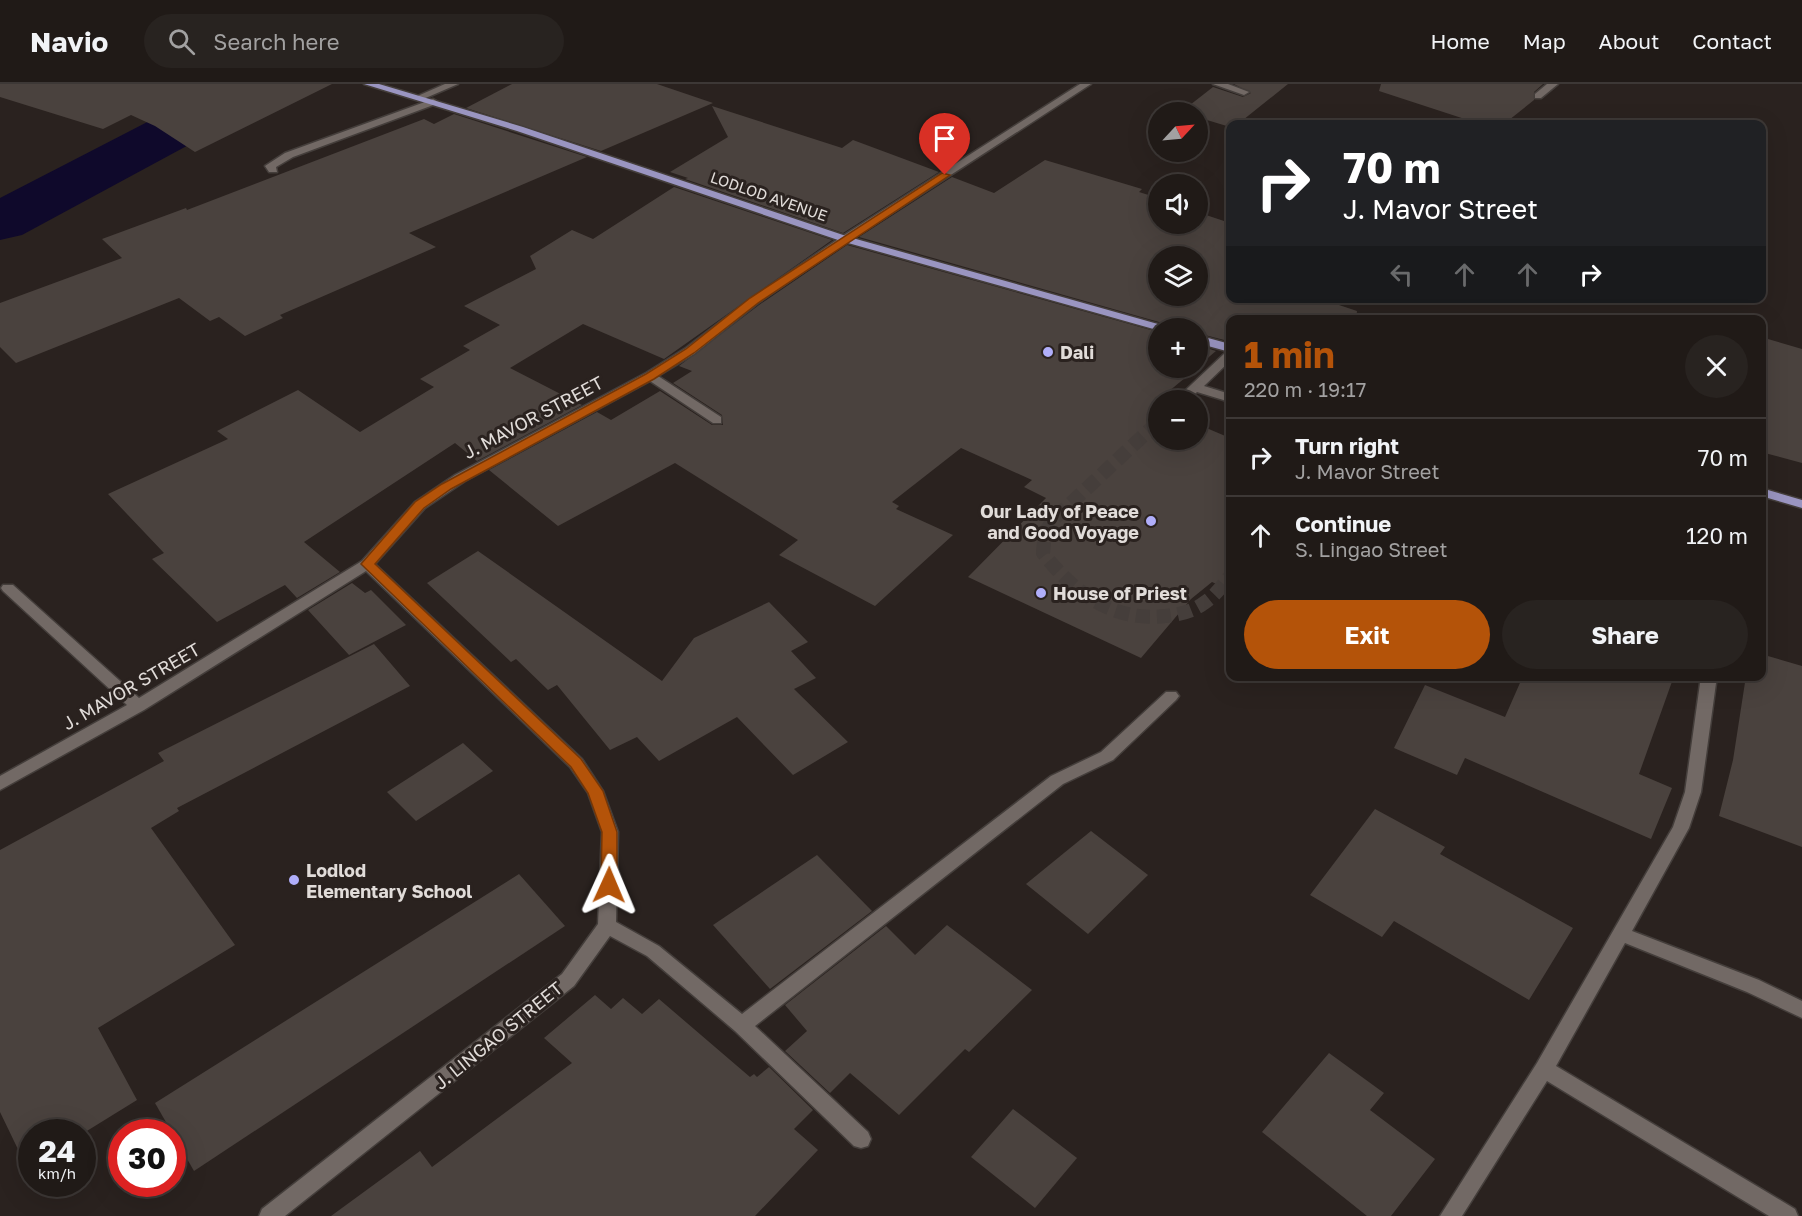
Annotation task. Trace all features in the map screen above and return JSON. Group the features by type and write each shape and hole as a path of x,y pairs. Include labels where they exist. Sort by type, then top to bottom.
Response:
{"main road":[{"name":"LODLOD AVENUE","path":"369,84 433,102 845,239 1148,324"},
{"path":"1208,342 1226,347"},
{"path":"1766,493 1802,504"}],"street":[{"path":"418,98 453,84"},
{"name":"J. MAVOR STREET","path":"0,784 138,706 367,564 420,505 460,478 650,376 690,351 754,301 845,239 1086,84"},
{"path":"1218,84 1244,92"},
{"path":"1538,96 1553,84"},
{"path":"273,170 270,166 274,162 289,155 433,102"},
{"path":"1193,390 1226,359"},
{"path":"650,376 717,420"},
{"path":"1196,387 1226,397"},
{"path":"367,564 576,763 595,791 609,832 607,926 653,951 742,1025 861,1139"},
{"path":"8,588 138,706"},
{"path":"1450,1216 1544,1069 1681,828 1693,792 1708,681"},
{"path":"742,1025 1057,780 1107,756 1171,696"},
{"name":"J. LINGAO STREET","path":"269,1216 568,980 607,926"},
{"path":"1621,934 1753,986 1802,1010"},
{"path":"1544,1069 1788,1216"}],"building":[{"path":"0,84 332,84 195,152 155,126 131,115 103,129 0,97"},
{"path":"512,84 657,84 713,103 601,151 466,108"},
{"path":"1234,84 1288,84 1243,120 1226,120 1226,126 1208,120 1208,102 1194,102 1213,87 1243,97 1251,93"},
{"path":"1381,84 1543,84 1534,92 1534,100 1509,120 1468,120 1379,91"},
{"path":"712,106 842,148 853,140 939,172 843,233 670,172 728,137"},
{"path":"454,114 587,157 409,233 436,247 280,315 283,318 245,336 219,317 210,321 179,298 16,363 0,347 0,303 122,258 102,239 186,208 187,210 424,119 434,124"},
{"path":"1045,160 1142,189 1139,192 1148,195 1148,234 1208,234 1208,216 1226,222 1226,303 1333,303 1357,311 1357,315 1226,315 1226,340 1208,336 1208,318 1148,319 859,237 952,177 994,193"},
{"path":"674,187 832,240 664,359 583,324 510,368 582,405 477,461 455,443 304,542 340,572 297,598 285,585 217,622 152,559 164,553 108,494 228,439 217,431 298,390 360,432 434,387 420,379 470,350 463,346 500,325 464,306 536,269 530,256 572,230 593,239"},
{"path":"847,245 1148,329 1148,378 1185,378 1170,390 1148,390 1148,450 1208,450 1208,429 1226,436 1226,588 1212,582 1191,599 1141,658 968,577 1046,498 1024,487 1032,480 961,448 892,502 899,506 896,509 953,535 875,606 779,555 798,540 675,463 558,526 489,470 597,412 611,420 660,391 712,425 723,425 722,415 673,383 692,371 679,366 759,305"},
{"path":"1766,338 1802,349 1802,463 1766,453"},
{"path":"1208,348 1216,351 1208,358"},
{"path":"478,551 662,681 694,638 769,602 808,642 791,651 816,678 794,689 848,742 793,775 737,717 659,761 637,737 610,750 557,685 548,690 516,659 511,662 427,583"},
{"path":"352,583 365,593 371,590 406,625 349,655 308,610"},
{"path":"374,644 410,686 177,808 179,811 151,828 235,945 98,1028 137,1100 96,1125 96,1119 18,1119 18,1149 0,1112 0,850 164,761 158,753"},
{"path":"1766,655 1802,666 1802,847 1719,816 1733,760 1745,681 1766,681"},
{"path":"1521,681 1672,681 1639,774 1672,788 1651,839 1465,758 1457,775 1394,748 1425,685 1505,717"},
{"path":"463,743 493,771 416,821 387,792"},
{"path":"1375,809 1445,847 1440,854 1573,928 1529,1000 1394,921 1382,937 1310,895"},
{"path":"1091,831 1148,875 1088,934 1026,884"},
{"path":"817,855 872,911 770,989 713,925"},
{"path":"519,874 565,926 194,1171 186,1157 186,1119 164,1119 155,1103"},
{"path":"947,925 1032,990 969,1052 965,1049 899,1115 850,1073 830,1093 785,1051 807,1031 785,1005 886,926 915,955"},
{"path":"595,995 611,1009 623,998 642,1014 659,999 750,1077 754,1074 757,1077 769,1067 813,1110 794,1129 818,1150 755,1216 331,1216 420,1151 432,1167 572,1063 544,1038"},
{"path":"1329,1053 1384,1093 1370,1110 1435,1159 1391,1216 1367,1216 1262,1132"},
{"path":"1013,1109 1077,1158 1035,1208 971,1157"}],"waterway":[{"path":"0,222 238,97 255,84"}],"tunnel":[{"path":"1148,431 1055,518 1045,532 1043,553 1081,592 1111,609 1146,617 1175,615 1196,608 1212,597 1226,581"}],"place":[{"name":"Dali","path":"1048,352"},
{"name":"Our Lady of Peace and Good Voyage","path":"1151,521"},
{"name":"House of Priest","path":"1041,593"},
{"name":"Lodlod Elementary School","path":"294,880"}],"route":[{"path":"609,885 609,832 595,791 576,763 367,564 420,505 446,487 650,376 690,351 754,301 945,175"}]}
